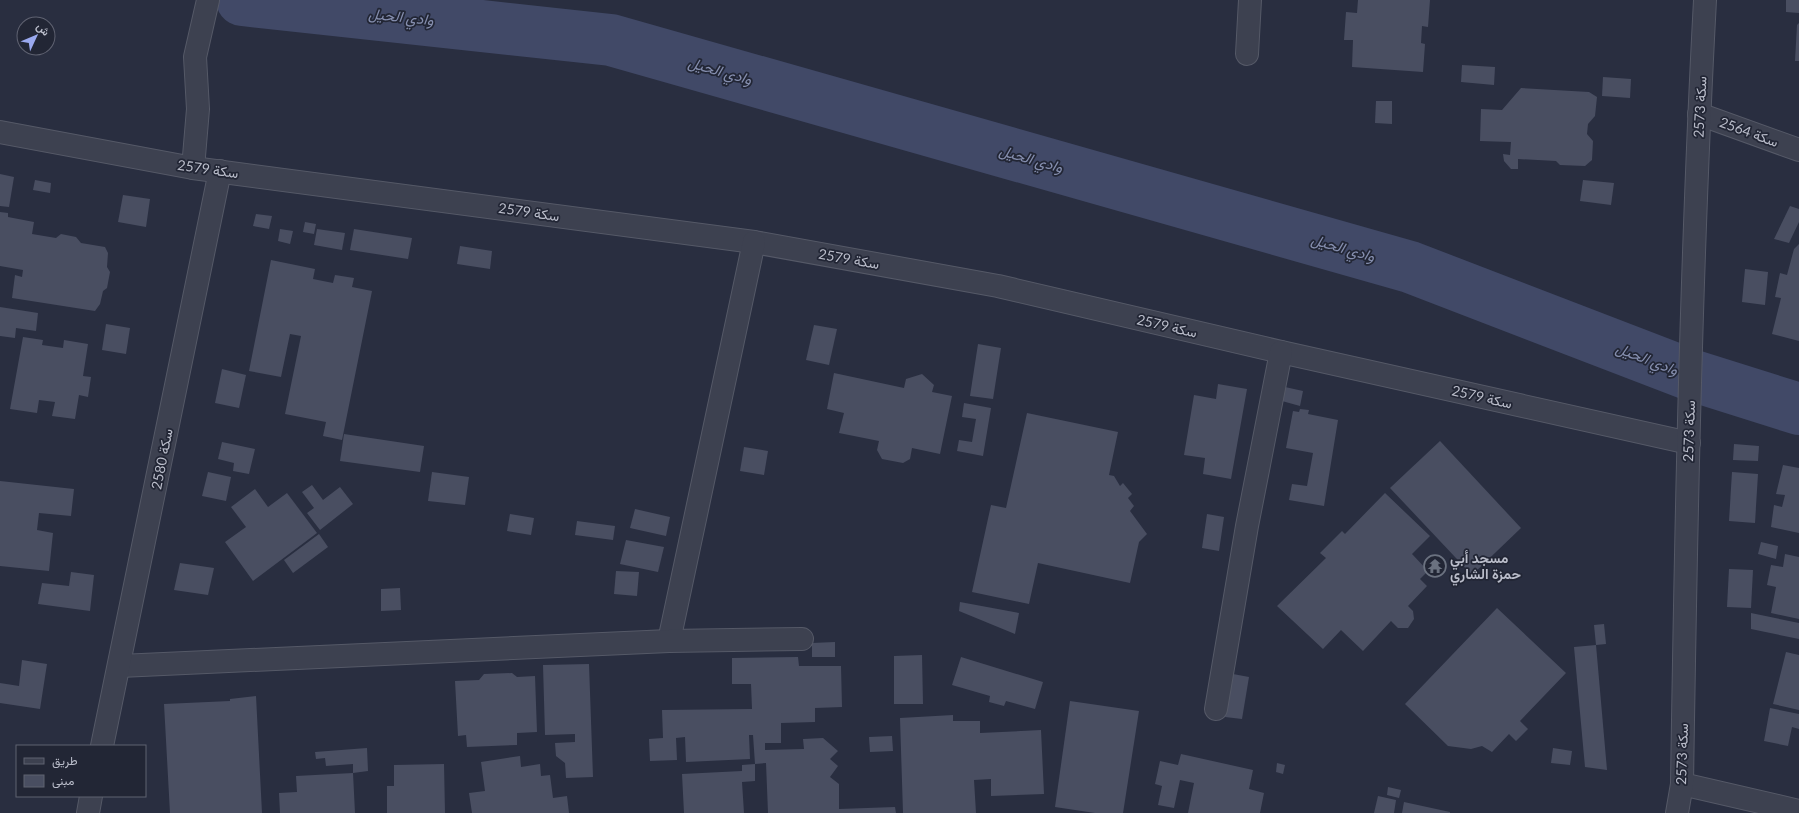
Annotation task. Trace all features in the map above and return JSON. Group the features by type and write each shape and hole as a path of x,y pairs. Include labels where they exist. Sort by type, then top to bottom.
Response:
{"street":[{"path":"193,168 198,109 195,57 208,0"},
{"path":"1247,54 1250,0"},
{"name":"سكة 2573","path":"1677,813 1682,784 1689,443 1699,114 1705,0"},
{"name":"سكة 2564","path":"1699,114 1799,150"},
{"name":"سكة 2579","path":"0,132 193,168 754,242 998,286 1281,352 1689,443"},
{"name":"سكة 2580","path":"102,745 120,666 220,171"},
{"path":"669,641 754,242"},
{"path":"1216,709 1247,526 1281,352"},
{"path":"120,666 669,641 802,639"},
{"path":"1682,784 1799,811"},
{"path":"88,813 91,797"}],"building":[{"path":"1358,0 1430,0 1428,27 1422,26 1421,43 1425,44 1423,72 1352,67 1353,40 1344,40 1346,12 1357,13"},
{"path":"1786,0 1799,0 1799,13 1786,12"},
{"path":"1799,23 1799,61 1795,61 1797,25"},
{"path":"1462,65 1495,67 1494,85 1461,82"},
{"path":"1603,77 1631,79 1630,98 1602,96"},
{"path":"1521,88 1589,92 1597,97 1595,116 1588,124 1587,134 1593,141 1592,160 1585,166 1560,165 1556,161 1518,159 1518,169 1511,169 1504,161 1503,154 1510,155 1511,142 1480,141 1481,109 1502,110"},
{"path":"1376,101 1392,101 1392,124 1375,123"},
{"path":"0,174 14,177 9,207 0,206"},
{"path":"35,180 51,183 50,193 33,190"},
{"path":"1583,180 1614,183 1611,205 1580,201"},
{"path":"123,195 150,199 146,227 118,222"},
{"path":"1790,206 1799,209 1799,222 1789,243 1774,239"},
{"path":"0,212 8,213 8,217 34,222 32,234 56,238 61,234 76,237 81,243 105,247 108,253 107,267 110,272 107,288 103,291 100,304 95,311 12,298 15,275 22,277 23,270 0,266"},
{"path":"256,214 272,216 269,229 253,226"},
{"path":"305,222 316,224 314,234 303,232"},
{"path":"280,229 293,231 290,244 278,241"},
{"path":"317,229 345,233 342,250 314,245"},
{"path":"354,229 412,238 408,259 350,250"},
{"path":"1799,244 1799,341 1772,334 1781,298 1775,297 1780,273 1787,275 1794,249"},
{"path":"460,246 492,251 490,269 457,264"},
{"path":"271,260 315,269 313,279 333,283 335,275 354,278 352,287 372,291 342,440 323,436 326,422 285,414 301,336 290,334 281,377 249,371"},
{"path":"1745,269 1768,272 1765,305 1742,302"},
{"path":"0,307 38,313 36,331 16,328 15,338 0,336"},
{"path":"106,324 130,328 126,354 102,350"},
{"path":"814,325 837,329 829,365 806,360"},
{"path":"23,337 43,340 42,345 63,348 64,340 88,344 83,376 91,377 88,397 79,395 75,419 52,416 55,402 39,400 37,413 10,409"},
{"path":"978,344 1001,348 993,399 970,396"},
{"path":"222,369 246,375 239,408 215,403"},
{"path":"834,373 904,388 906,379 922,374 934,385 932,392 952,396 940,454 912,448 910,459 903,463 882,459 877,450 879,441 839,433 844,413 827,409"},
{"path":"1218,384 1247,389 1231,479 1203,474 1205,458 1184,455 1194,395 1216,399"},
{"path":"1285,387 1303,391 1300,406 1282,401"},
{"path":"964,403 991,408 983,456 957,451 959,440 972,442 976,419 962,417"},
{"path":"1300,409 1309,410 1308,414 1338,420 1324,506 1289,500 1292,484 1307,486 1313,453 1286,448 1293,411 1299,412"},
{"path":"1027,413 1118,432 1109,475 1114,476 1120,486 1123,483 1132,494 1128,498 1134,506 1130,511 1147,534 1139,542 1130,583 1038,563 1029,604 972,592 991,505 1006,508"},
{"path":"344,434 424,446 420,472 340,461"},
{"path":"1440,441 1521,528 1472,575 1390,488"},
{"path":"222,442 255,449 249,474 233,471 234,463 218,459"},
{"path":"1734,444 1759,446 1758,461 1733,460"},
{"path":"744,447 768,451 764,475 740,471"},
{"path":"1783,465 1799,468 1799,533 1771,527 1774,505 1782,507 1785,495 1776,494"},
{"path":"208,472 231,477 226,501 202,496"},
{"path":"432,472 469,477 465,505 428,501"},
{"path":"1732,472 1758,474 1755,523 1729,521"},
{"path":"0,481 74,489 71,516 39,513 37,530 53,533 49,571 0,566"},
{"path":"312,485 323,500 340,487 353,504 320,530 307,513 314,508 302,492"},
{"path":"255,489 268,507 287,493 317,533 253,581 225,542 246,527 231,507"},
{"path":"1385,493 1430,536 1412,554 1428,571 1420,579 1427,586 1408,606 1413,611 1414,619 1408,628 1398,628 1391,621 1363,651 1341,630 1323,649 1277,606 1326,558 1320,553 1342,531 1345,534"},
{"path":"635,509 670,517 666,536 630,528"},
{"path":"510,514 534,518 531,535 507,531"},
{"path":"1207,514 1224,517 1219,551 1202,548"},
{"path":"577,521 615,526 613,540 575,535"},
{"path":"319,534 328,547 293,573 284,560"},
{"path":"626,540 664,547 658,572 620,564"},
{"path":"1761,542 1778,546 1776,559 1758,554"},
{"path":"1785,554 1799,557 1799,619 1771,613 1776,587 1767,585 1771,565 1783,567"},
{"path":"180,563 214,568 208,595 174,590"},
{"path":"1729,569 1753,570 1751,608 1727,607"},
{"path":"616,571 639,572 637,596 614,594"},
{"path":"71,572 94,575 90,611 38,604 42,583 69,586"},
{"path":"400,588 401,610 381,611 381,589"},
{"path":"960,602 1019,613 1015,634 959,611"},
{"path":"1497,608 1566,673 1520,721 1528,729 1516,741 1509,734 1492,752 1482,746 1471,749 1448,746 1405,704"},
{"path":"1751,613 1799,623 1799,639 1751,629"},
{"path":"1604,624 1606,644 1596,645 1594,625"},
{"path":"835,642 835,657 812,657 812,643"},
{"path":"1596,645 1607,770 1585,767 1574,647"},
{"path":"1786,652 1799,655 1799,710 1773,704"},
{"path":"922,655 923,704 894,704 894,656"},
{"path":"798,657 799,666 841,666 842,707 815,708 815,722 781,723 781,743 765,743 765,750 804,749 803,739 823,738 838,751 830,759 838,766 830,777 839,784 839,809 895,807 896,813 768,813 766,763 755,764 753,735 749,735 750,759 686,762 685,737 676,738 677,760 650,761 649,739 663,738 662,710 752,709 751,684 732,684 732,658"},
{"path":"961,657 1043,682 1035,709 1006,701 1004,706 989,702 990,696 952,685"},
{"path":"22,660 47,664 40,709 0,703 0,683 19,686"},
{"path":"589,664 593,777 566,778 565,763 556,756 555,743 575,742 575,734 545,735 543,665"},
{"path":"512,673 517,677 535,676 537,732 517,733 517,745 467,747 466,735 458,736 455,681 479,680 484,674"},
{"path":"1233,674 1249,677 1242,719 1225,717"},
{"path":"256,696 262,813 170,813 164,704 230,701 230,699"},
{"path":"1070,701 1139,711 1123,813 1095,813 1055,807"},
{"path":"1770,708 1799,714 1799,729 1792,727 1788,746 1764,741"},
{"path":"953,715 953,721 980,721 980,733 1041,730 1044,794 991,796 991,779 974,780 976,813 903,813 900,718"},
{"path":"892,736 893,751 870,752 869,737"},
{"path":"367,748 368,771 353,773 353,764 326,766 325,758 316,759 315,752"},
{"path":"1553,748 1572,751 1570,765 1551,763"},
{"path":"1181,754 1253,770 1249,789 1264,793 1260,813 1188,813 1194,783 1180,780 1174,808 1158,805 1162,786 1155,784 1160,761 1178,765"},
{"path":"520,756 521,767 540,764 541,776 550,775 553,798 567,796 569,813 472,813 469,793 485,791 481,762"},
{"path":"1277,763 1285,765 1283,774 1276,772"},
{"path":"444,764 445,813 387,813 387,786 394,786 394,765"},
{"path":"755,764 755,781 742,782 744,813 684,813 682,774 742,771 742,765"},
{"path":"353,773 355,813 280,813 279,793 297,792 296,776"},
{"path":"1388,787 1401,790 1399,798 1387,795"},
{"path":"1378,796 1396,800 1394,813 1374,813"},
{"path":"1404,802 1450,812 1450,813 1402,813"}],"waterway":[{"name":"وادي الحيل","path":"242,0 611,40 1410,267 1691,375 1799,409"}],"place":[{"name":"مسجد أبي حمزة الشاري","path":"1435,566"}]}
